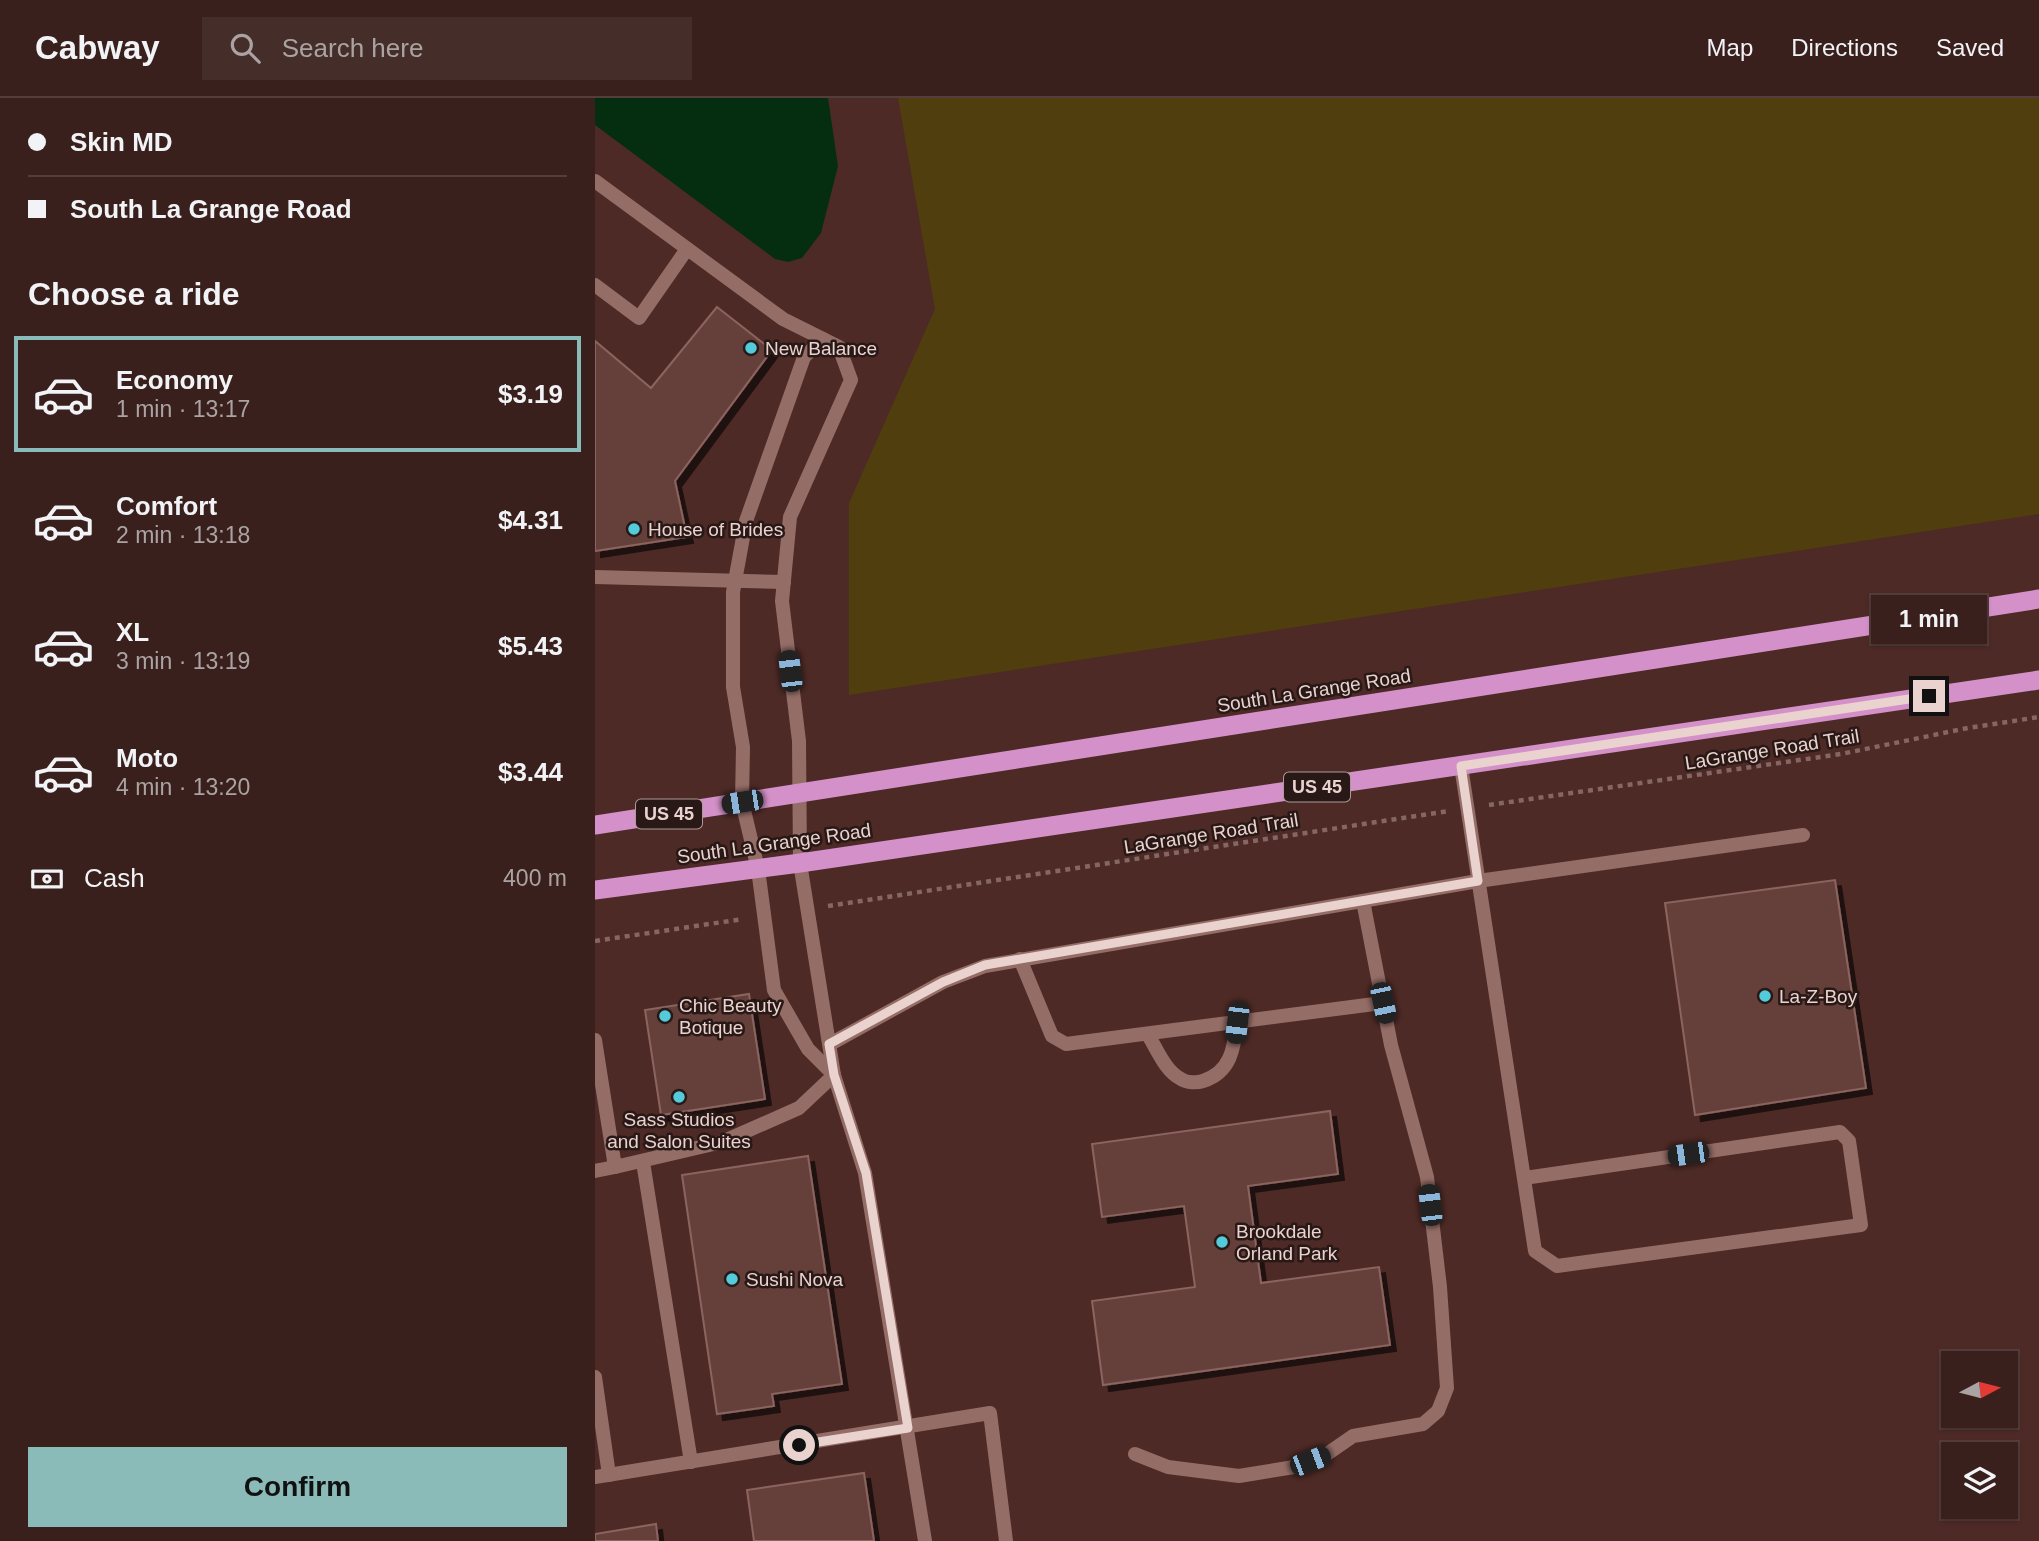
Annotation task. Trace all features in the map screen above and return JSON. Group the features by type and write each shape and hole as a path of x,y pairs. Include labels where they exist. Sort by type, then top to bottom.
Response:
{"highway":[{"name":"South La Grange Road","path":"595,825 2039,599"},
{"name":"South La Grange Road","path":"595,890 800,863 2039,680"}],"lane":[{"path":"595,181 783,319 839,347 851,380 790,517 782,601 799,741 800,863 834,1075 866,1173 925,1541"},
{"path":"595,285 639,318 687,249"},
{"path":"823,339 804,357 746,521 735,579 733,687 743,747 742,802 758,869 774,990 808,1049 834,1075"},
{"path":"595,578 784,582"},
{"path":"1461,766 1535,1251 1557,1266 1861,1224 1849,1142 1840,1132 1524,1178"},
{"path":"829,1044 965,972 1020,959 1478,881 1803,835"},
{"path":"1135,1454 1168,1467 1239,1476 1294,1467 1327,1454 1353,1436 1423,1424 1438,1411 1447,1388 1440,1287 1427,1177 1383,1003 1363,901"},
{"path":"1020,959 1052,1035 1066,1044 1383,1003"},
{"path":"1147,1035 1169,1069 1182,1080 1197,1082 1214,1077 1226,1067 1234,1048 1237,1023"},
{"path":"595,1040 615,1167"},
{"path":"595,1171 722,1142 799,1108 834,1075"},
{"path":"643,1162 691,1462"},
{"path":"595,1377 602,1476 990,1413 1006,1541"}],"path":[{"name":"LaGrange Road Trail","path":"807,909 1841,754 1968,727 2039,717"},
{"path":"595,941 764,916"}],"shaded area":[{"path":"595,98 828,98 838,166 821,233 802,258 788,262 775,259 595,125"},
{"path":"898,98 2039,98 2039,514 849,695 849,503 935,309"}],"building":[{"path":"717,307 772,350 675,481 687,537 595,551 595,341 651,388"},
{"name":"La-Z-Boy","path":"1835,880 1866,1088 1695,1115 1665,903"},
{"path":"749,994 765,1099 661,1115 645,1010"},
{"name":"Brookdale Orland Park","path":"1330,1111 1338,1174 1248,1186 1261,1283 1379,1267 1390,1345 1103,1385 1092,1301 1195,1287 1184,1206 1102,1217 1092,1144"},
{"path":"808,1156 842,1384 772,1394 774,1406 717,1414 682,1175"},
{"path":"864,1473 874,1541 754,1541 747,1490"},
{"path":"656,1524 658,1541 595,1541 595,1534"}],"place":[{"name":"New Balance","path":"751,348"},
{"name":"House of Brides","path":"634,529"},
{"name":"La-Z-Boy","path":"1765,996"},
{"name":"Chic Beauty Botique","path":"665,1016"},
{"name":"Sass Studios and Salon Suites","path":"679,1097"},
{"name":"Brookdale Orland Park","path":"1222,1242"},
{"name":"Sushi Nova","path":"732,1279"}],"route":[{"path":"799,1445 908,1428 866,1173 834,1075 829,1044 943,982 985,965 1478,881 1461,766 1929,696"}]}
